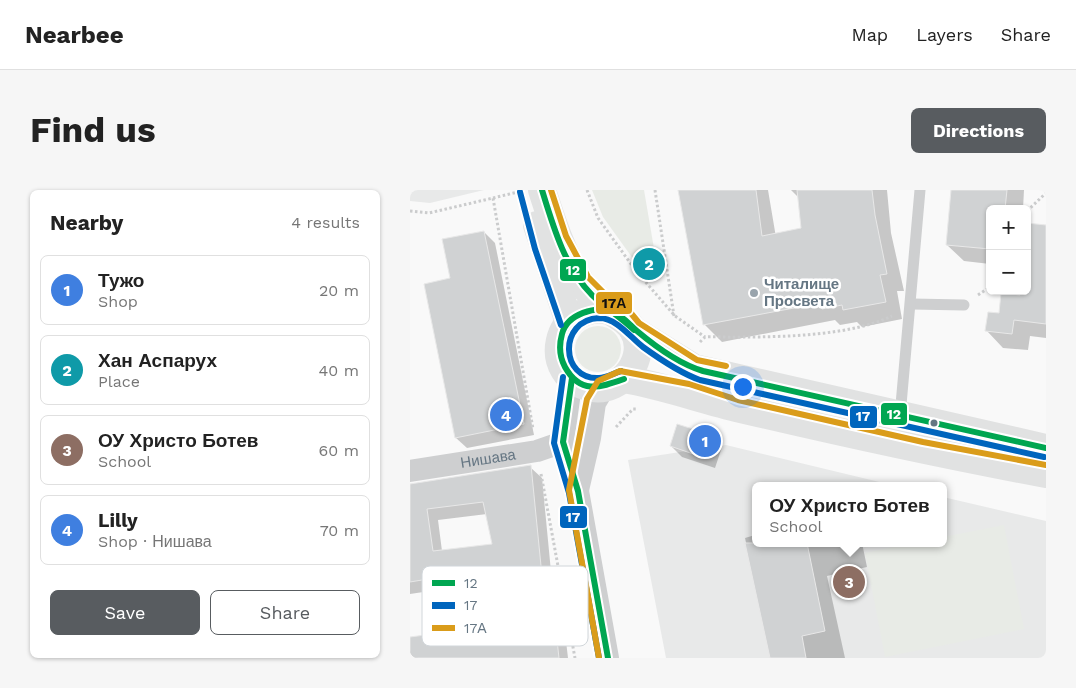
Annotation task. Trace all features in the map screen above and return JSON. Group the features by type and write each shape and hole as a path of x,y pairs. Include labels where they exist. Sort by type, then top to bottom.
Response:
{"main road":[{"path":"528,190 543,246 569,322"},
{"path":"542,190 558,239 581,282 610,311 624,318 633,330 694,368 1046,448"},
{"path":"610,311 588,310 569,322 564,329 558,346 561,364 572,378 586,386 614,383 649,383 736,408 921,451 1046,474"},
{"path":"614,383 631,371 638,351 633,330"}],"street":[{"path":"572,378 563,442 578,491 608,658"},
{"path":"578,491 590,438 595,404 614,383"},
{"name":"Нишава","path":"410,471 537,451 563,442"}],"lane":[{"path":"900,416 912,304 920,190"},
{"path":"912,304 964,305"}],"path":[{"path":"410,211 429,212 528,190"},
{"path":"587,190 598,218 636,271 674,316 705,336 742,338 834,330 874,323 912,304"},
{"path":"655,190 674,316"},
{"path":"1031,207 1046,193"},
{"path":"493,198 559,566"},
{"path":"694,368 700,342 705,336"}],"shaded area":[{"path":"410,190 484,190 430,203 410,201"},
{"path":"592,190 644,190 659,278 649,281 603,217"},
{"path":"598,326 611,330 617,336 621,349 617,362 611,368 598,372 585,368 579,362 575,349 579,336 585,330"},
{"path":"726,445 879,482 752,482 752,547 947,547 947,498 1046,521 1046,658 666,658 628,460"},
{"path":"1004,525 1024,629 885,657 865,553 893,547 947,547 947,536"}],"building":[{"path":"678,190 756,190 762,236 801,228 797,190 872,190 887,274 880,275 886,302 843,310 842,305 822,309 821,303 703,325"},
{"path":"951,190 1007,190 1005,205 986,205 986,249 946,245"},
{"path":"1031,223 1046,225 1046,324 1014,320 1012,334 985,331 988,312 999,313 1001,295 1031,295"},
{"path":"484,231 524,424 455,438 424,284 450,278 442,239"},
{"path":"677,424 712,435 705,458 670,446"},
{"path":"531,465 541,566 422,566 422,580 410,582 410,484","holes":["483,502 492,544 433,551 427,509"]},
{"path":"745,543 752,543 752,547 808,547 825,631 802,636 806,658 770,658"},
{"path":"422,635 422,646 558,646 559,658 410,658 410,637"}],"transit line":[{"name":"12","path":"542,190 561,246 574,272 592,295 634,330"},
{"name":"17А","path":"551,190 566,236 588,277 615,304 630,312 639,323 697,360 726,366"},
{"name":"17","path":"520,192 535,249 561,325"},
{"name":"12","path":"624,379 606,385 591,386 577,382 571,376 563,363 560,350 562,334 570,321 583,313 606,310 620,316 644,337 668,354 685,364 703,371 1046,448"},
{"name":"17","path":"621,371 599,378 586,376 577,370 571,360 569,350 571,338 576,328 586,321 599,318 612,321 643,347 685,374 700,380 1044,457"},
{"name":"17А","path":"583,566 569,490 587,399 598,381 620,371 689,384 738,400 923,442 1046,465"},
{"name":"17","path":"563,377 554,443 569,493 582,566"},
{"name":"12","path":"572,378 563,442 578,491 608,658"},
{"name":"17А","path":"588,596 599,658"},
{"name":"17","path":"588,598 599,658"}],"place":[{"name":"Хан Аспарух","path":"649,264"},
{"name":"Читалище Просвета","path":"754,293"},
{"name":"Lilly","path":"506,415"},
{"name":"Тужо","path":"705,441"},
{"name":"ОУ Христо Ботев","path":"849,582"}]}
